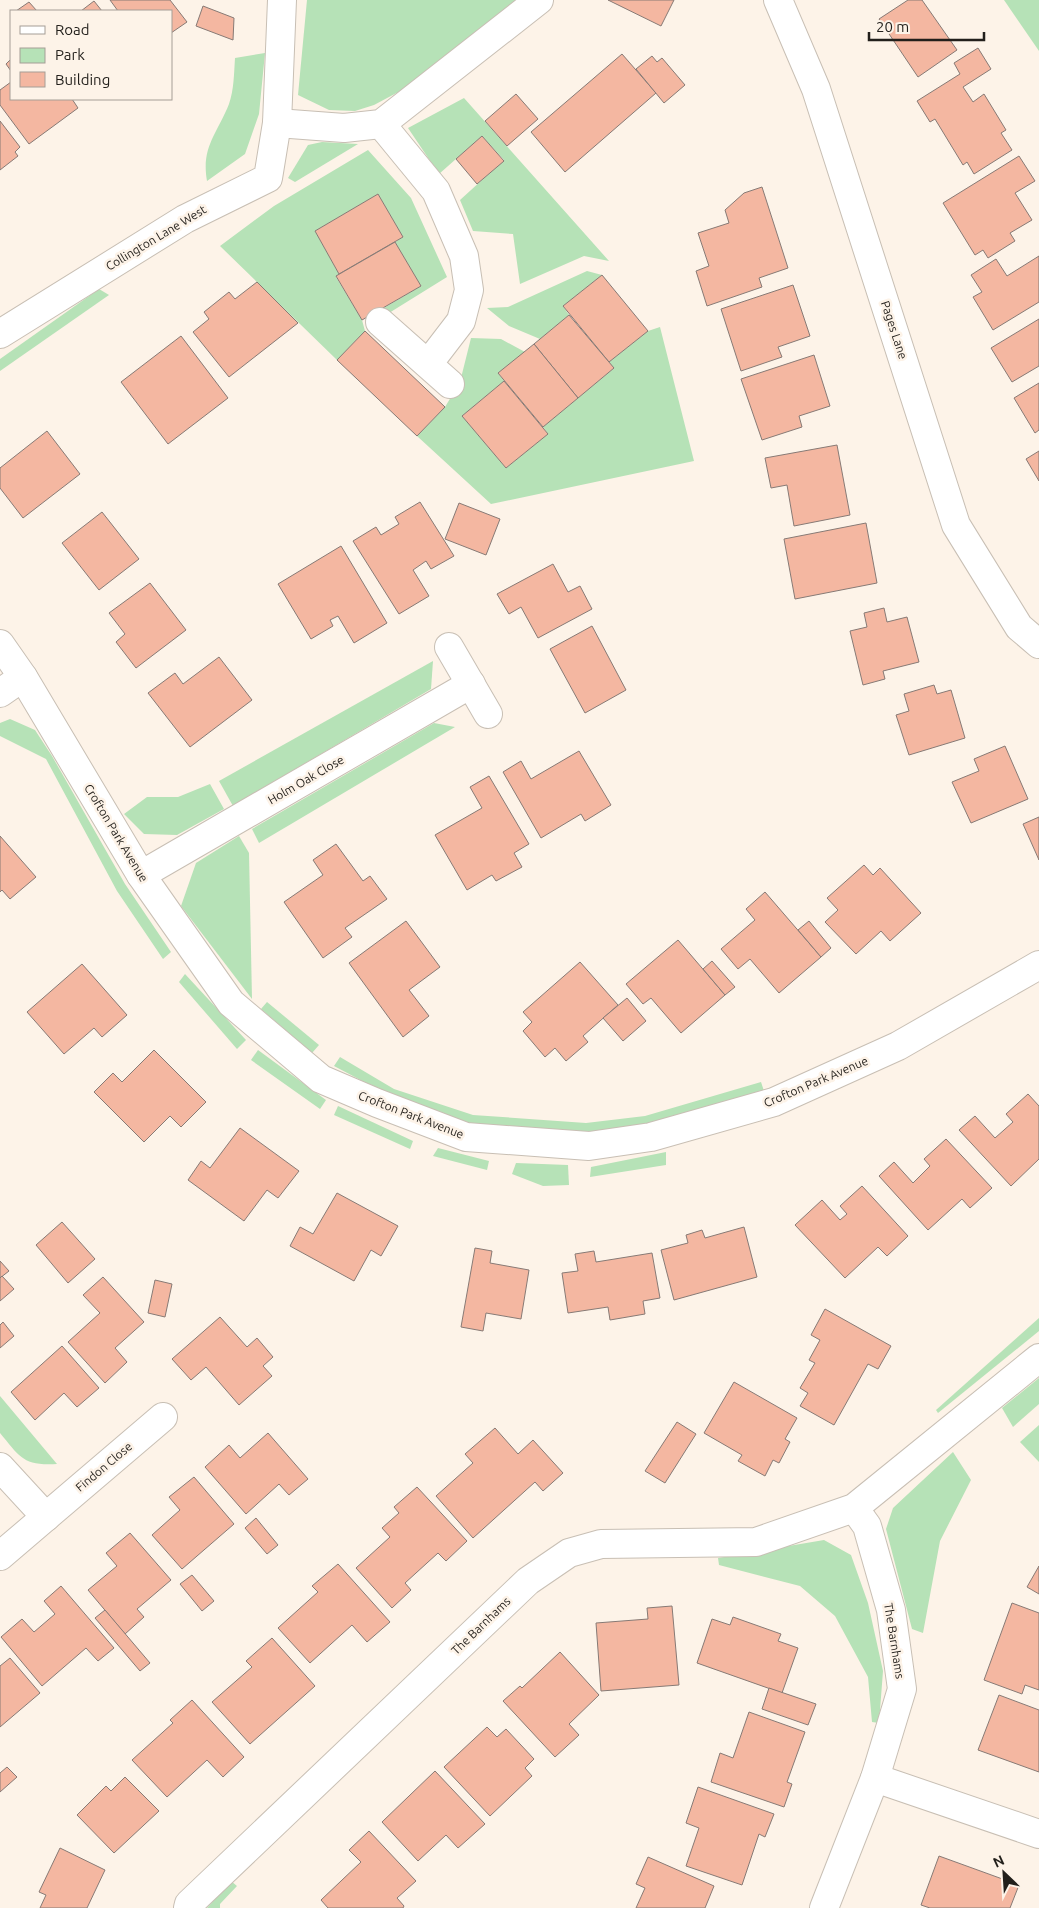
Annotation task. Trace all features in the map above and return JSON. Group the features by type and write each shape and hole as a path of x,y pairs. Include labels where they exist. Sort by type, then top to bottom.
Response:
{"street":[{"name":"Collington Lane West","path":"0,334 185,219 268,178 277,122 282,0"},
{"path":"277,122 344,128 381,124 538,0"},
{"name":"Pages Lane","path":"778,0 816,89 956,525 1019,627 1039,644"},
{"path":"381,124 436,191 464,256 469,290 461,321 428,364"},
{"path":"380,322 450,384"},
{"name":"Crofton Park Avenue","path":"0,644 23,676 141,876 231,1003 321,1079 466,1137 589,1146 651,1138 774,1102 898,1046 1039,965"},
{"path":"449,647 488,714"},
{"path":"0,693 23,676"},
{"name":"Holm Oak Close","path":"141,876 471,684"},
{"name":"The Barnhams","path":"188,1908 189,1904 528,1581 569,1553 601,1544 756,1542 854,1508 1039,1358"},
{"name":"Findon Close","path":"0,1556 163,1417"},
{"path":"0,1466 46,1517"},
{"name":"The Barnhams","path":"824,1908 875,1778 902,1689 890,1610 867,1526 854,1508"},
{"path":"875,1778 1039,1834"}],"green space":[{"path":"307,0 520,0 404,89 374,105 355,111 329,110 298,95"},
{"path":"1004,0 1039,0 1039,51"},
{"path":"265,53 259,114 245,154 207,181 206,159 208,150 231,99 235,58"},
{"path":"464,98 609,261 584,256 520,284 513,234 473,231 460,200 504,160 482,136 439,174 408,128"},
{"path":"322,142 358,144 295,182 288,178 308,145"},
{"path":"368,150 411,198 447,277 389,313 382,309 421,286 395,242 403,237 378,194 315,231 339,274 336,277 362,320 365,331 337,360 220,246 274,206"},
{"path":"587,271 602,275 563,306 569,315 540,339 509,326 487,308 508,307"},
{"path":"99,289 109,295 0,371 0,359"},
{"path":"660,327 694,461 491,504 417,436 445,407 460,382 471,338 501,339 525,352 498,373 504,381 462,416 506,468 548,434 543,427 613,369 609,362 648,331"},
{"path":"433,661 431,689 233,806 219,781"},
{"path":"10,719 35,730 52,756 125,884 171,952 163,959 117,891 46,759 0,736 0,723"},
{"path":"434,723 455,727 259,843 252,829"},
{"path":"210,784 224,809 177,835 144,834 124,814 147,797 178,797"},
{"path":"239,836 249,853 252,999 181,906 196,863"},
{"path":"185,974 246,1040 237,1049 179,982"},
{"path":"267,1002 319,1045 312,1053 261,1009"},
{"path":"258,1050 326,1100 320,1109 251,1060"},
{"path":"340,1057 394,1089 473,1115 586,1123 645,1116 761,1082 764,1091 647,1124 586,1133 470,1123 389,1095 334,1066"},
{"path":"338,1106 413,1141 410,1149 334,1115"},
{"path":"438,1148 489,1161 487,1170 433,1156"},
{"path":"666,1152 666,1165 590,1177 591,1167"},
{"path":"516,1163 568,1165 569,1185 543,1186 512,1174"},
{"path":"1039,1318 1039,1331 938,1413 936,1410"},
{"path":"1039,1378 1039,1404 1013,1427 1002,1408"},
{"path":"0,1396 57,1464 37,1463 23,1458 0,1433"},
{"path":"1039,1425 1039,1462 1020,1442"},
{"path":"953,1452 971,1480 940,1541 923,1633 912,1629 886,1529 893,1508"},
{"path":"824,1540 851,1555 868,1603 883,1671 879,1723 872,1722 868,1677 835,1616 800,1586 719,1565 718,1558"},
{"path":"231,1881 237,1886 220,1904 220,1908 207,1908"}],"building":[{"path":"110,0 170,0 187,22 172,32 172,10 117,10"},
{"path":"608,0 674,0 661,26"},
{"path":"908,0 922,0 957,50 918,77 879,19"},
{"path":"94,1 101,10 82,10"},
{"path":"29,2 36,10 17,10"},
{"path":"203,6 234,18 233,40 196,26"},
{"path":"978,48 991,69 963,87 973,102 984,94 1006,130 1001,133 1012,150 974,174 967,162 963,165 935,119 930,122 917,101 960,74 954,63"},
{"path":"622,54 656,93 565,172 531,132"},
{"path":"652,56 657,62 662,58 685,85 664,103 636,69"},
{"path":"10,60 10,70 6,64"},
{"path":"10,83 10,100 73,100 78,108 29,144 0,105 0,90"},
{"path":"516,94 538,119 507,146 485,121"},
{"path":"0,121 20,147 15,152 18,156 0,170"},
{"path":"482,136 504,161 477,184 456,159"},
{"path":"1019,156 1035,181 1015,193 1032,220 1010,233 1015,241 988,258 983,250 975,255 943,203"},
{"path":"762,187 788,268 759,278 762,287 707,306 696,271 709,266 698,233 729,223 725,210 744,193"},
{"path":"378,194 403,237 339,274 315,231"},
{"path":"395,242 421,286 362,320 336,276"},
{"path":"1039,256 1039,302 993,330 973,297 982,292 971,275 996,259 1007,276"},
{"path":"602,275 648,331 609,362 563,306"},
{"path":"257,282 298,323 229,377 193,332 209,319 204,312 229,292 235,299"},
{"path":"793,285 810,336 778,347 782,357 741,371 721,309"},
{"path":"569,315 614,368 578,398 534,344"},
{"path":"1039,319 1039,366 1012,382 991,348"},
{"path":"365,331 445,407 417,436 337,360"},
{"path":"181,336 228,398 168,444 121,382"},
{"path":"534,344 578,398 543,427 498,373"},
{"path":"814,355 830,406 799,416 802,427 762,440 741,379"},
{"path":"504,381 548,434 506,468 462,416"},
{"path":"1039,383 1039,430 1035,433 1014,398"},
{"path":"47,431 80,474 23,518 0,488 0,468"},
{"path":"837,445 850,515 794,526 787,485 771,488 765,458"},
{"path":"1039,451 1039,481 1026,459"},
{"path":"420,502 454,556 431,569 426,561 413,570 429,596 399,614 353,541 376,527 381,535 399,524 395,517"},
{"path":"459,503 500,519 486,555 445,539"},
{"path":"102,512 139,559 99,590 62,543"},
{"path":"866,523 877,583 795,599 784,539"},
{"path":"341,546 387,623 354,643 338,616 330,620 333,626 311,639 278,584"},
{"path":"553,564 568,592 580,586 592,609 538,638 521,607 509,614 497,594"},
{"path":"150,583 186,630 136,668 116,642 125,634 109,613"},
{"path":"884,608 887,622 907,617 919,662 883,671 885,679 863,685 850,631 867,627 864,613"},
{"path":"592,626 626,690 585,713 550,649"},
{"path":"219,657 252,700 190,747 148,693 175,673 183,684"},
{"path":"934,685 937,694 951,690 965,738 909,755 896,715 909,711 904,694"},
{"path":"1005,746 1028,799 971,823 952,782 979,771 974,759"},
{"path":"579,751 611,805 585,821 581,814 541,838 503,772 521,761 531,779"},
{"path":"489,776 529,844 514,853 522,867 496,881 492,875 467,890 435,835 482,808 470,787"},
{"path":"1039,817 1039,860 1023,824"},
{"path":"0,836 36,877 10,899 2,890 0,892"},
{"path":"336,844 363,881 370,876 387,899 345,928 352,937 323,958 284,902 323,875 313,860"},
{"path":"864,865 873,875 880,868 921,913 890,941 881,931 856,954 825,922 838,910 827,898"},
{"path":"765,892 821,957 779,993 750,959 738,969 721,949 755,920 746,909"},
{"path":"406,921 440,967 409,990 429,1016 403,1037 349,963"},
{"path":"809,921 831,948 821,957 798,930"},
{"path":"678,940 725,995 681,1033 651,998 643,1004 626,984"},
{"path":"712,961 735,987 725,995 703,969"},
{"path":"580,962 618,1005 583,1036 588,1042 566,1061 555,1048 545,1057 523,1031 532,1022 523,1012"},
{"path":"82,964 127,1015 102,1037 94,1028 64,1054 27,1012"},
{"path":"627,998 646,1021 623,1041 603,1018"},
{"path":"154,1050 206,1102 181,1127 170,1116 144,1142 94,1092 113,1073 122,1082"},
{"path":"1028,1094 1039,1106 1039,1159 1011,1186 959,1130 975,1116 995,1138 1013,1122 1006,1114"},
{"path":"240,1128 299,1171 278,1198 267,1190 244,1221 188,1180 201,1161 210,1168"},
{"path":"946,1139 992,1188 970,1208 962,1199 928,1230 879,1176 894,1162 913,1183 930,1166 924,1159"},
{"path":"862,1186 908,1236 887,1256 878,1247 845,1278 795,1225 822,1200 840,1220 847,1214 840,1206"},
{"path":"337,1193 398,1226 381,1256 371,1250 354,1281 290,1246 300,1227 313,1234"},
{"path":"62,1222 95,1259 68,1283 36,1245"},
{"path":"744,1227 757,1277 674,1300 661,1250 688,1243 686,1235 702,1230 705,1238"},
{"path":"475,1248 492,1251 490,1263 529,1270 521,1319 486,1313 483,1331 461,1327"},
{"path":"594,1251 596,1262 652,1253 660,1298 643,1301 645,1314 610,1320 608,1307 568,1313 562,1273 578,1271 575,1254"},
{"path":"0,1261 9,1271 0,1278"},
{"path":"2,1276 14,1289 0,1301 0,1278"},
{"path":"103,1277 144,1322 115,1348 127,1362 105,1383 68,1342 100,1313 83,1295"},
{"path":"155,1280 172,1284 165,1317 148,1313"},
{"path":"825,1309 891,1346 878,1369 868,1364 834,1425 800,1406 808,1393 800,1388 815,1363 809,1360 820,1340 811,1335"},
{"path":"220,1317 247,1347 257,1338 273,1357 263,1366 272,1376 239,1405 206,1367 191,1380 172,1359"},
{"path":"3,1322 14,1336 0,1348 0,1325"},
{"path":"62,1346 99,1388 77,1407 64,1393 35,1420 11,1392"},
{"path":"734,1382 797,1418 785,1439 790,1442 779,1463 773,1460 765,1476 738,1461 742,1455 704,1433"},
{"path":"677,1422 696,1434 665,1483 645,1471"},
{"path":"495,1428 518,1454 533,1440 563,1473 543,1491 535,1482 473,1538 436,1496 473,1463 465,1454"},
{"path":"268,1433 308,1479 289,1495 279,1484 246,1514 205,1467 229,1445 240,1458"},
{"path":"194,1477 234,1524 182,1569 152,1535 180,1510 169,1497"},
{"path":"417,1487 467,1541 446,1561 438,1553 405,1583 411,1590 392,1608 356,1568 390,1537 382,1528 399,1513 394,1507"},
{"path":"256,1518 278,1545 267,1554 245,1528"},
{"path":"130,1533 171,1580 137,1609 144,1617 125,1634 88,1590 117,1566 106,1553"},
{"path":"338,1564 390,1622 367,1642 352,1625 310,1663 278,1628 318,1592 312,1586"},
{"path":"1039,1566 1039,1594 1027,1587"},
{"path":"192,1575 214,1601 202,1611 180,1584"},
{"path":"61,1586 114,1648 98,1661 86,1648 42,1686 1,1637 22,1619 34,1632 55,1614 44,1601"},
{"path":"1012,1603 1039,1613 1039,1690 1025,1685 1022,1694 984,1680"},
{"path":"672,1606 679,1685 601,1691 596,1623 648,1619 647,1608"},
{"path":"105,1610 150,1663 140,1671 95,1618"},
{"path":"733,1617 781,1634 778,1641 798,1648 782,1693 697,1663 712,1619 730,1625"},
{"path":"272,1638 315,1686 250,1744 212,1702 252,1667 246,1661"},
{"path":"560,1652 599,1695 569,1724 579,1735 555,1757 503,1701 520,1686 522,1688"},
{"path":"10,1658 40,1693 0,1727 0,1666"},
{"path":"769,1688 816,1704 808,1725 762,1709"},
{"path":"999,1695 1039,1710 1039,1772 978,1750"},
{"path":"192,1700 244,1757 223,1777 207,1760 167,1797 132,1760 173,1723 170,1720"},
{"path":"749,1712 805,1732 787,1782 792,1784 784,1807 711,1782 720,1753 733,1758"},
{"path":"487,1727 497,1737 506,1729 534,1759 525,1768 532,1776 490,1816 444,1767"},
{"path":"7,1767 17,1777 0,1792 0,1773"},
{"path":"435,1771 485,1824 458,1848 446,1835 418,1861 382,1822"},
{"path":"125,1777 159,1811 114,1853 77,1815 106,1786 111,1791"},
{"path":"698,1787 774,1814 765,1837 759,1834 742,1885 686,1866 699,1828 686,1823"},
{"path":"369,1831 416,1881 397,1898 404,1906 403,1908 328,1908 321,1900 361,1862 349,1850"},
{"path":"60,1848 105,1870 87,1908 40,1908 46,1895 39,1892"},
{"path":"939,1856 1019,1885 1010,1908 930,1908 921,1905"},
{"path":"648,1857 714,1886 705,1908 636,1908 645,1888 636,1884"}]}
